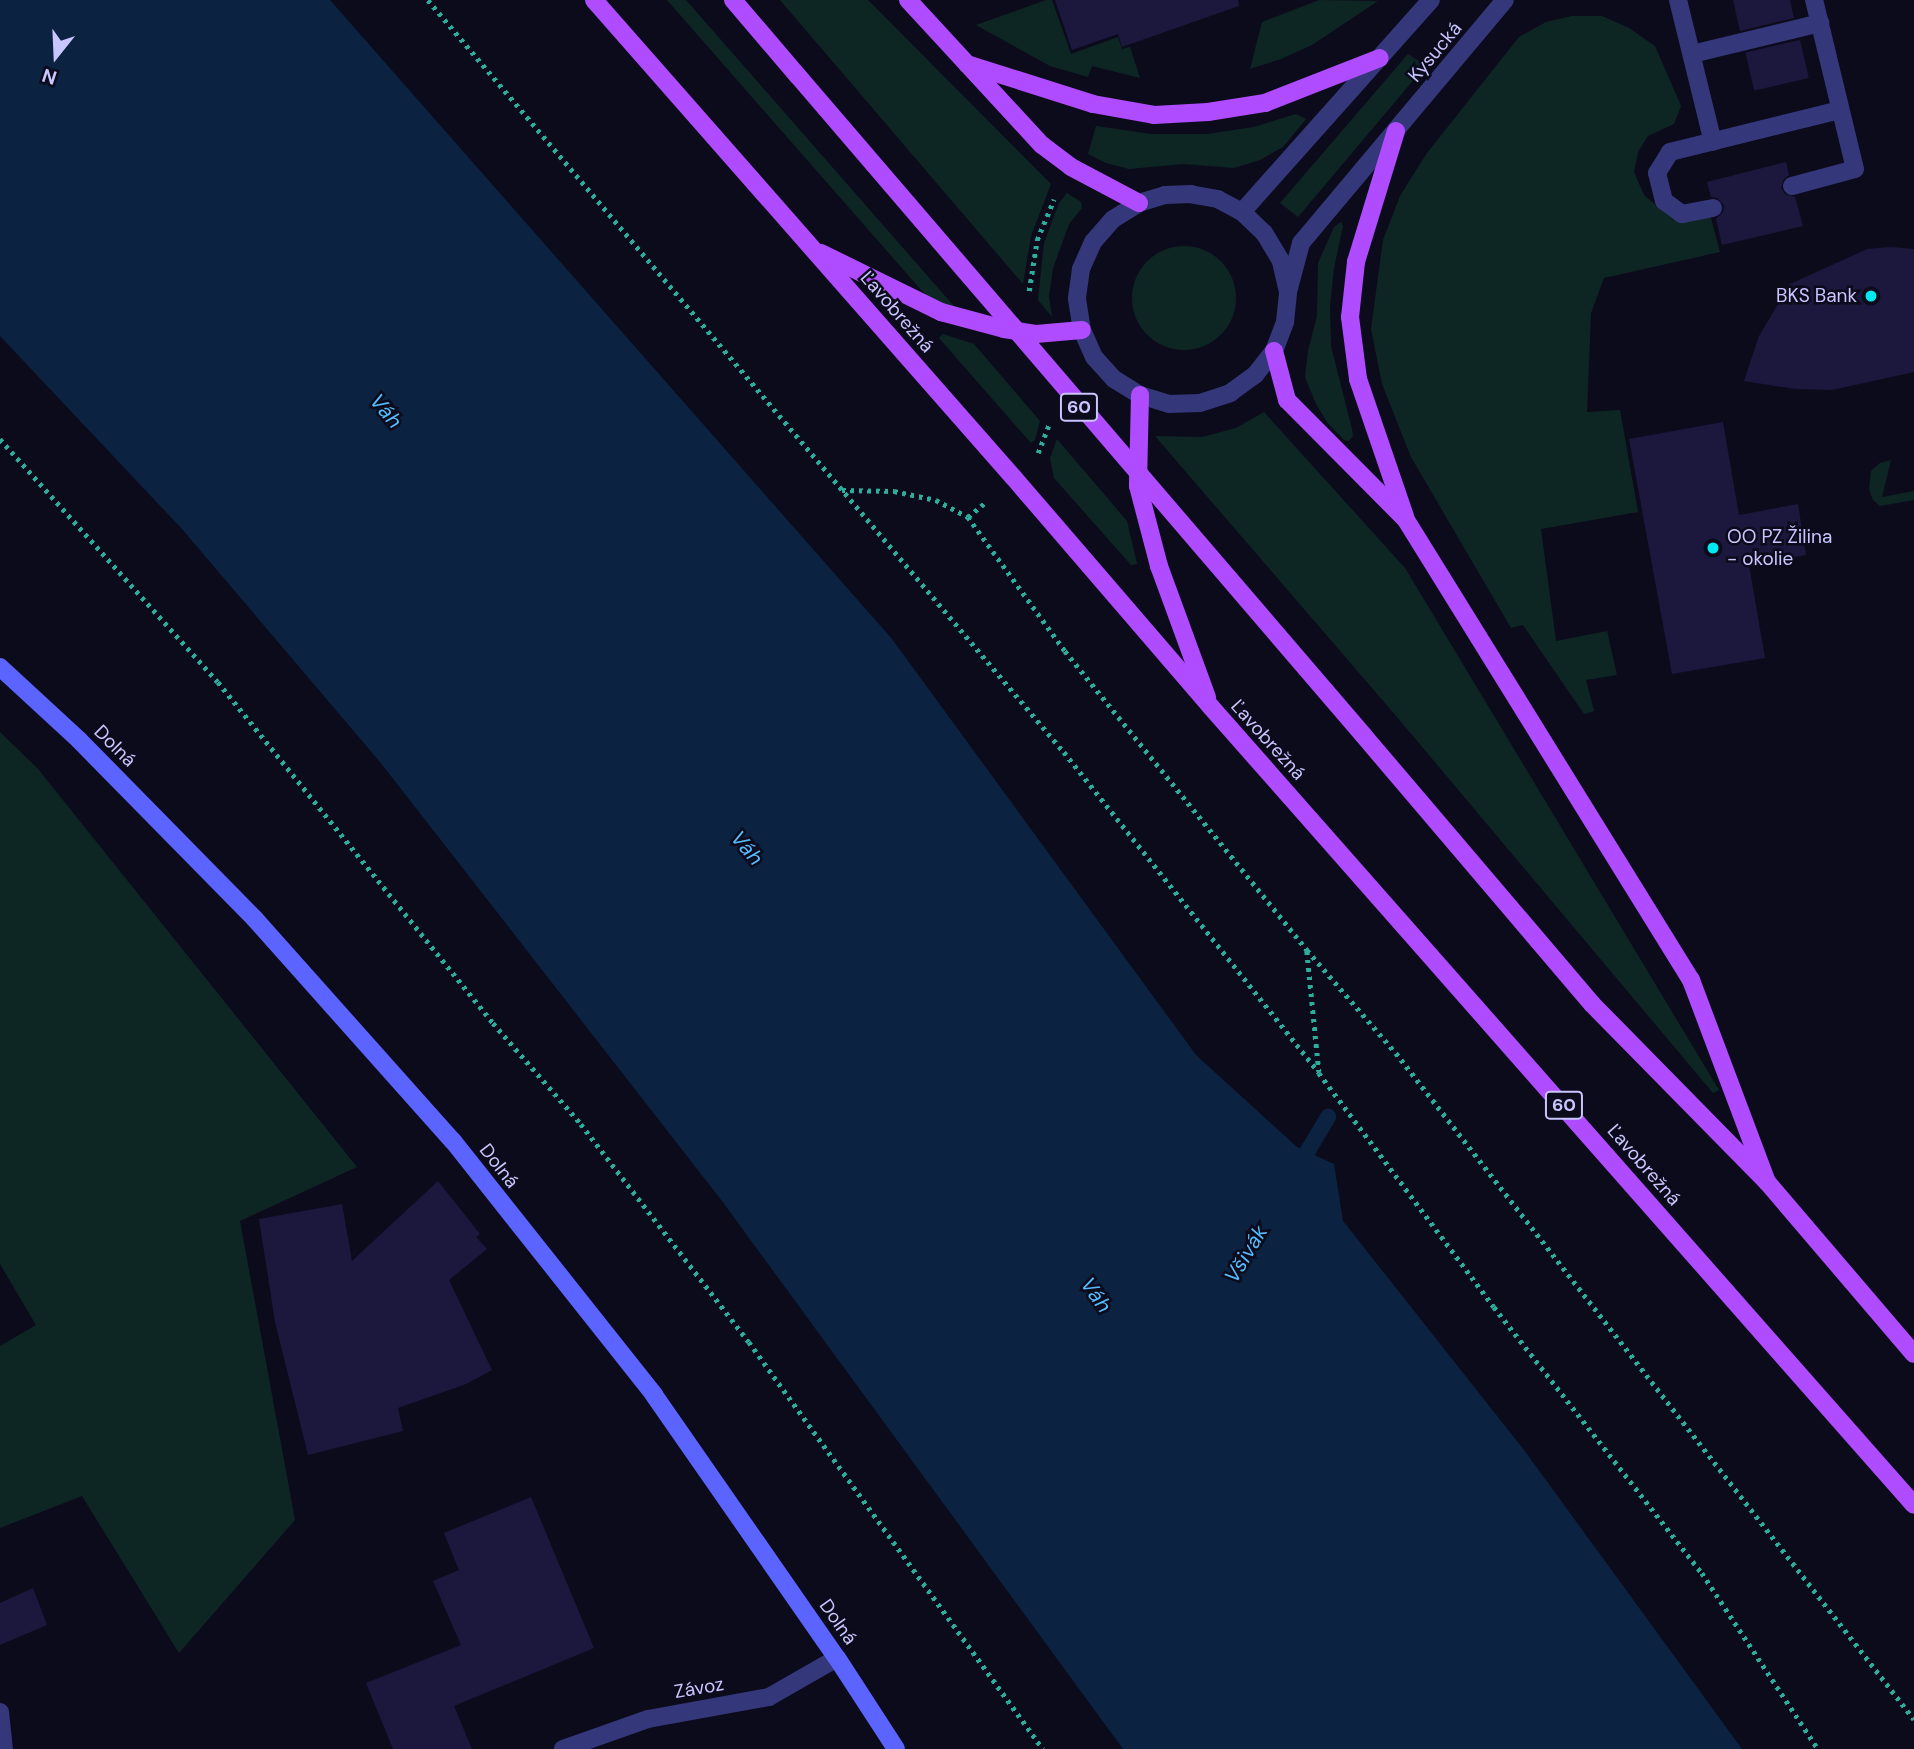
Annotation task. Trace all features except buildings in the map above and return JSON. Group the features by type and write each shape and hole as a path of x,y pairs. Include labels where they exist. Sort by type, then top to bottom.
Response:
{"main road":[{"name":"Ľavobrežná","path":"594,0 815,250 1210,707 1914,1506"},
{"name":"60","path":"733,0 1592,1004 1767,1182 1914,1354"},
{"path":"908,0 1042,145 1071,167 1139,203"},
{"path":"967,64 1093,104 1154,115 1208,112 1265,103 1380,58"},
{"path":"1396,131 1356,262 1349,317 1358,379 1406,520"},
{"path":"815,250 941,312 1004,329 1036,334 1082,330"},
{"path":"1274,351 1287,400 1406,520 1691,980 1767,1182"},
{"path":"1140,395 1138,486 1159,566 1210,707"},
{"name":"Dolná","path":"0,667 79,740 254,918 453,1141 653,1395 837,1658 895,1749"}],"street":[{"name":"Kysucká","path":"1242,212 1431,0"},
{"name":"Kysucká","path":"1288,292 1301,243 1505,0"},
{"path":"1792,186 1855,169 1814,0"},
{"path":"1684,1 1692,54 1713,142"},
{"path":"1692,54 1820,23"},
{"path":"1713,208 1682,214 1664,201 1657,173 1670,152 1840,110"},
{"path":"1191,194 1218,200 1242,212 1264,233 1281,261 1288,292 1285,322 1274,351 1255,375 1238,387 1200,403 1169,404 1140,395 1114,379 1094,357 1082,330 1077,299 1081,269 1100,234 1114,219 1139,203 1165,195 1191,194"},
{"name":"Závoz","path":"563,1749 648,1719 769,1698 837,1658"},
{"path":"0,1712 4,1749"}],"path":[{"path":"428,0 1065,752 1319,1073 1494,1307 1702,1573 1818,1749"},
{"path":"1028,298 1037,240 1059,188"},
{"path":"0,439 218,682 493,1023 581,1125 749,1342 1043,1749"},
{"path":"842,490 894,491 936,500 968,517 1065,651 1307,950 1405,1064 1914,1719"},
{"path":"968,517 992,497"},
{"path":"1307,950 1319,1073"}],"green space":[{"path":"667,0 686,0 974,329 947,313 922,291"},
{"path":"780,0 868,0 1051,184 1031,236 1023,284"},
{"path":"1052,0 1071,54 1118,37 1122,49 1130,47 1140,78 1092,66 1088,77 1050,66 976,25"},
{"path":"1319,0 1378,1 1312,45 1250,69 1262,22"},
{"path":"1572,16 1602,16 1629,28 1655,46 1681,106 1674,124 1648,136 1638,152 1634,172 1644,195 1659,208 1710,214 1720,252 1604,278 1591,313 1587,412 1620,410 1638,512 1541,529 1556,641 1607,631 1617,675 1586,680 1594,711 1584,714 1523,625 1511,628 1411,457 1382,384 1371,329 1383,240 1400,196 1427,153 1519,37 1546,22"},
{"path":"1408,54 1420,62 1421,71 1298,217 1280,203"},
{"path":"1296,114 1306,119 1283,147 1260,160 1234,168 1183,164 1129,169 1106,163 1088,154 1096,126 1151,134 1207,134 1254,127"},
{"path":"1067,193 1081,202 1082,208 1069,224 1053,268 1049,296 1052,317 1038,300 1044,243 1059,203"},
{"path":"1341,222 1343,226 1334,268 1330,306 1331,346 1352,429 1353,436 1349,441 1344,440 1327,422 1305,377 1317,316 1318,263 1334,227"},
{"path":"1184,246 1204,250 1221,261 1232,278 1236,298 1232,318 1221,335 1204,346 1184,350 1164,346 1147,335 1136,318 1132,298 1136,278 1147,261 1164,250"},
{"path":"943,334 974,344 1040,421 1035,440 1031,443 939,338"},
{"path":"1264,412 1405,568 1719,1090 1713,1093 1397,717 1155,436 1202,437 1236,428"},
{"path":"1057,439 1127,521 1137,564 1131,565 1054,478 1050,458"},
{"path":"1891,460 1882,497 1914,491 1914,500 1880,506 1873,500 1869,489 1871,471 1880,463"},
{"path":"0,732 38,769 357,1167 240,1221 295,1520 179,1653 82,1496 0,1528 0,1346 36,1325 0,1264"}],"water":[{"name":"Váh","path":"0,0 330,0 892,639 1196,1055 1297,1147 1334,1164 1343,1221 1524,1450 1742,1749 1123,1749 722,1201 380,762 182,529 0,336"}],"waterway":[{"name":"Všivák","path":"1297,1169 1328,1117"}],"place":[{"name":"BKS Bank","path":"1871,296"},
{"name":"OO PZ Žilina - okolie","path":"1713,548"}]}
